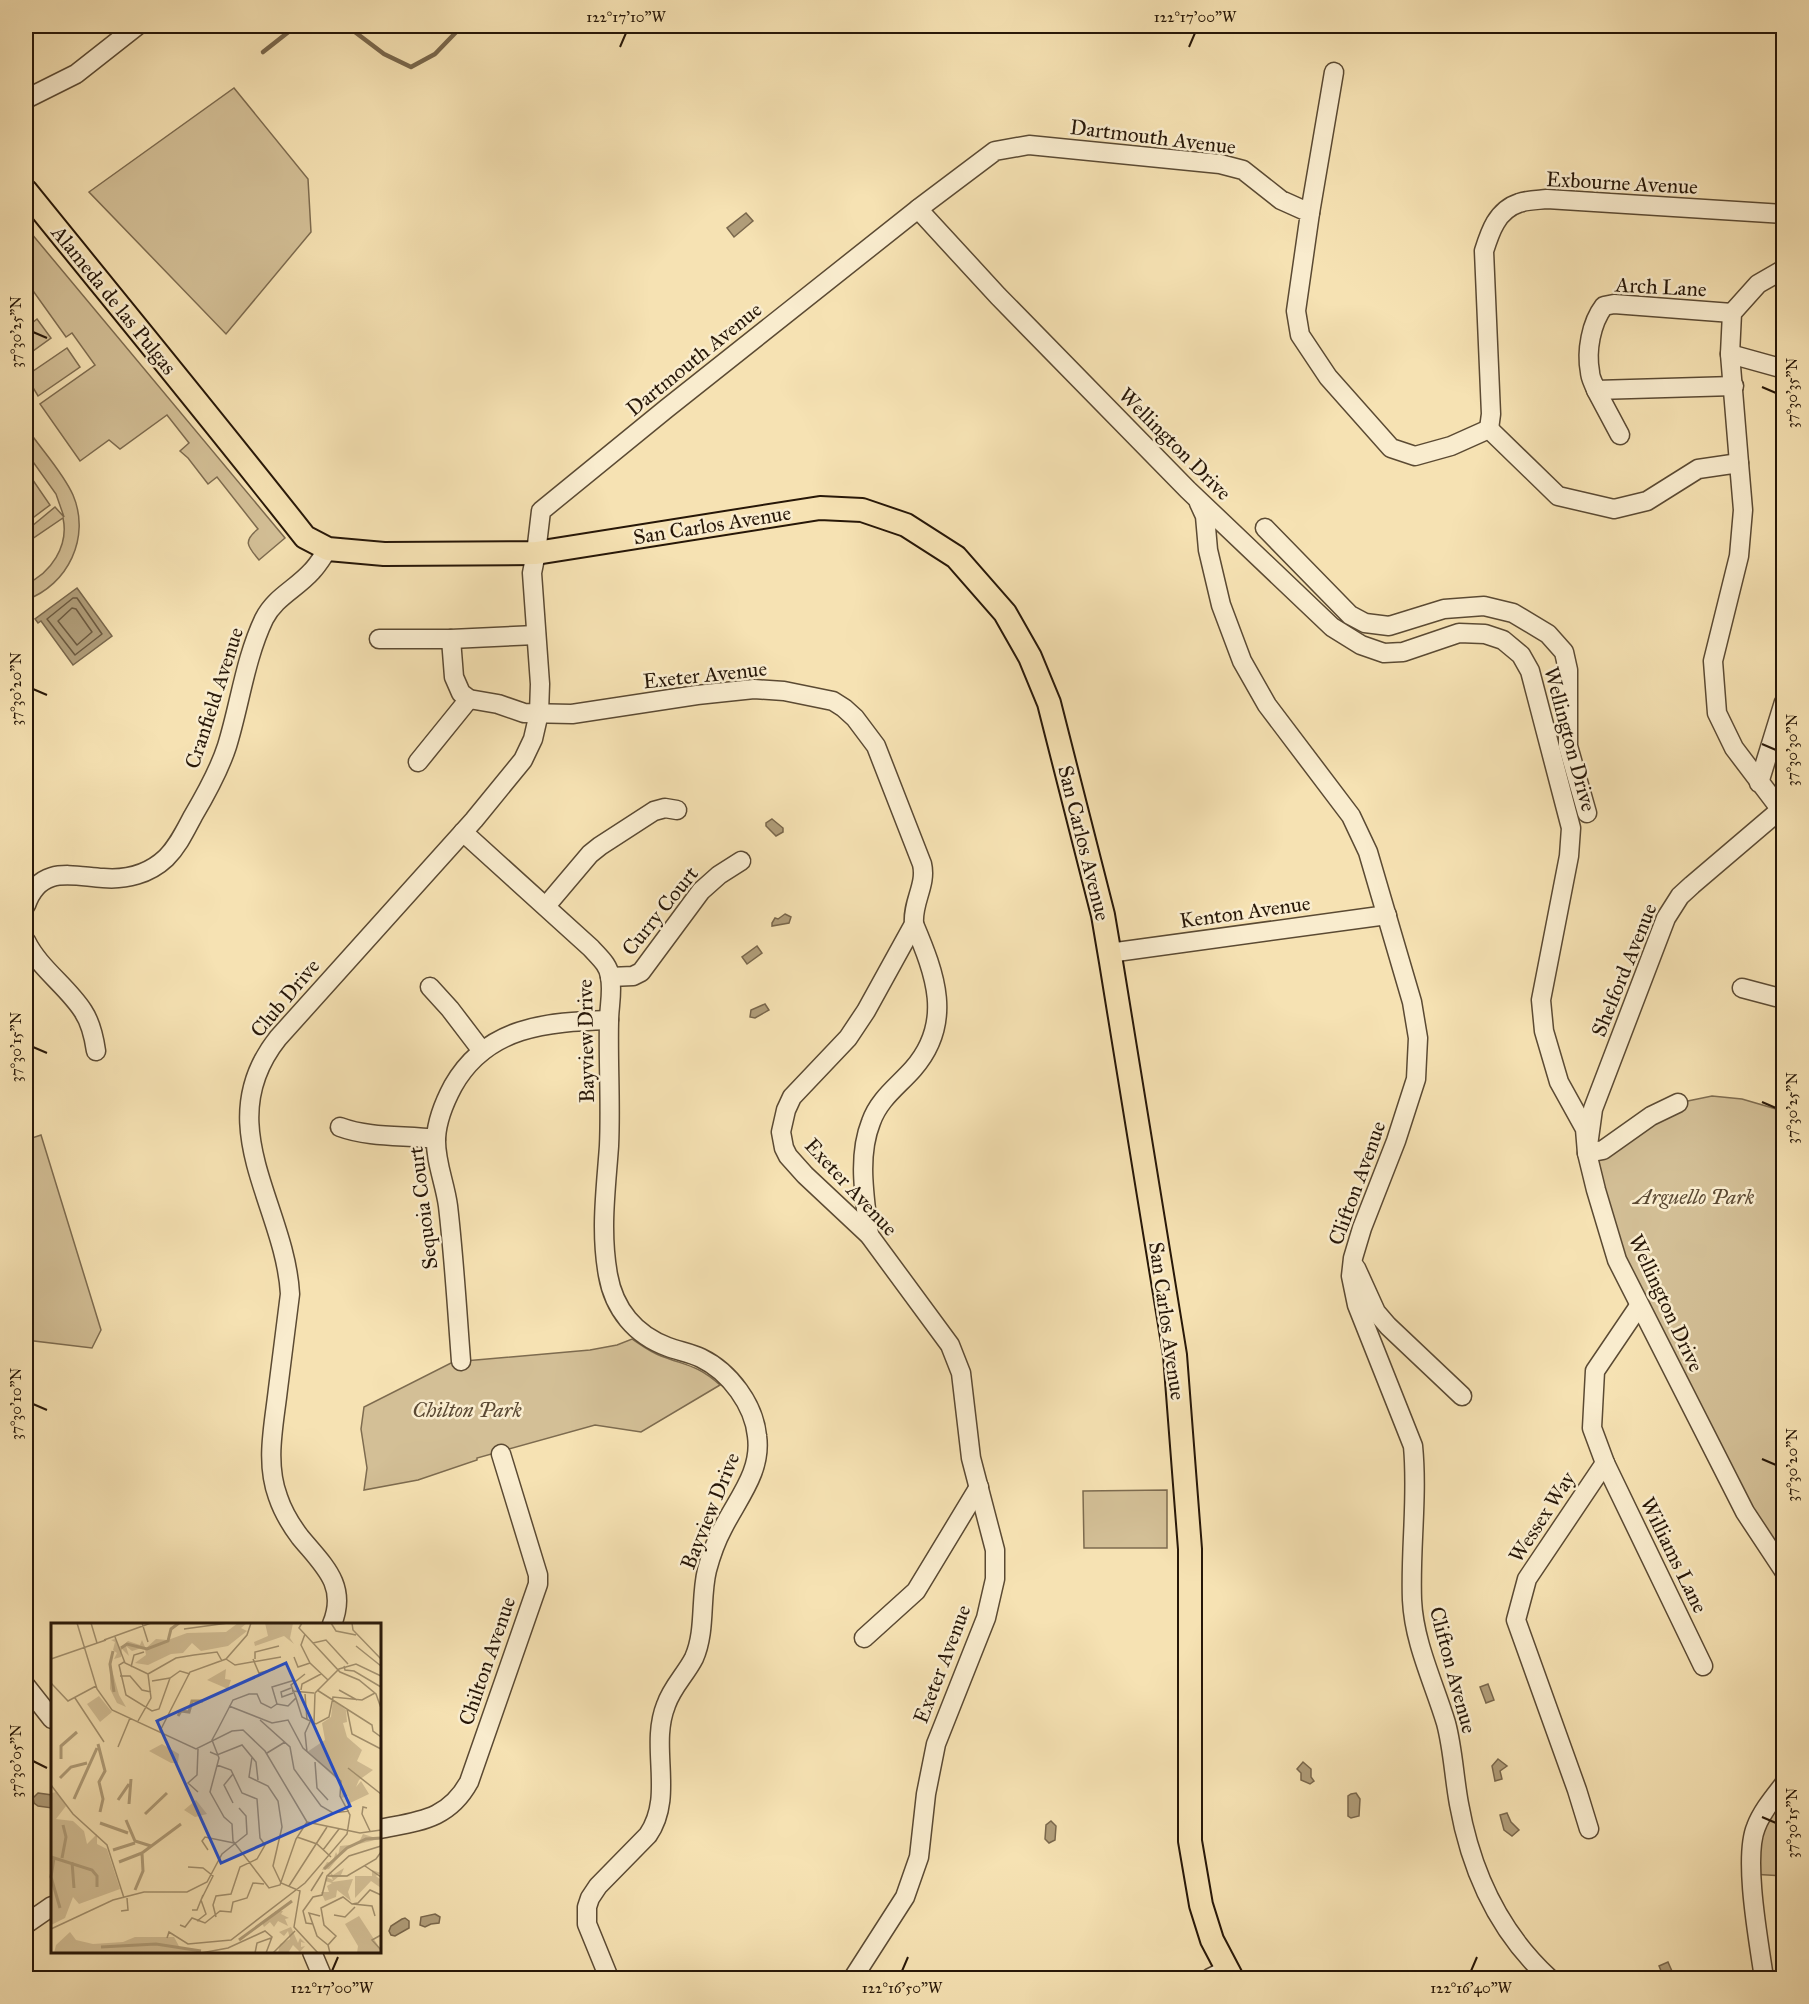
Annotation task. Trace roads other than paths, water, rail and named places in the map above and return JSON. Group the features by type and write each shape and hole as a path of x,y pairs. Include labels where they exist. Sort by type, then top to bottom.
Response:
{"main road":[{"name":"Alameda de las Pulgas","path":"26,191 155,352 204,409"},
{"name":"San Carlos Avenue","path":"204,409 305,537 328,549 384,554 536,553 820,508 862,510 906,525 956,557 1005,613 1030,657 1049,703 1102,915 1175,1355 1190,1549 1190,1840 1201,1905 1223,1976"}],"street":[{"path":"26,99 76,74 137,26"},
{"path":"1334,72 1296,311 1300,335 1328,377 1391,448 1415,456 1451,446 1490,429 1558,496 1614,509 1647,501 1698,469 1739,463"},
{"name":"Dartmouth Avenue","path":"536,553 541,511 666,409 995,151 1029,145 1220,164 1243,170 1281,200 1310,213"},
{"name":"Exbourne Avenue","path":"1490,429 1484,251 1499,216 1518,203 1547,199 1784,214"},
{"name":"Wellington Drive","path":"918,210 998,296 1188,490 1332,627 1361,645 1384,653 1403,652 1459,633 1469,633 1485,634 1503,640 1521,655 1530,671 1571,828 1569,856 1541,1000 1544,1032 1559,1082 1585,1129 1587,1154 1617,1260 1745,1512 1784,1571"},
{"path":"1782,812 1734,748 1717,713 1713,662 1739,556 1743,510 1730,354 1732,313 1758,284 1784,269"},
{"name":"Arch Lane","path":"1620,435 1596,390 1590,372 1590,345 1596,317 1604,306 1614,304 1732,313"},
{"path":"1730,354 1784,369"},
{"path":"1596,390 1734,386"},
{"name":"Clifton Avenue","path":"1188,490 1199,503 1205,516 1208,550 1221,606 1242,661 1267,705 1351,816 1368,852 1412,1002 1418,1038 1416,1079 1396,1141 1362,1228 1352,1261 1351,1276 1357,1305 1413,1446 1416,1471 1412,1601 1418,1637 1447,1725 1459,1806 1474,1863 1489,1899 1503,1924 1530,1960 1549,1978"},
{"path":"1265,528 1343,608 1365,624 1389,626 1433,612 1484,606 1512,613 1548,634 1564,652 1568,670 1568,746 1587,813"},
{"name":"Cranfield Avenue","path":"26,905 39,884 55,876 78,874 104,879 133,876 154,869 174,849 204,798 221,763 254,645 266,615 277,600 313,571 328,549"},
{"name":"Club Drive","path":"332,1623 337,1607 333,1580 327,1567 300,1537 286,1517 278,1498 271,1467 272,1440 290,1294 289,1281 249,1133 251,1095 260,1066 278,1038 463,832 523,760 533,739 539,713 540,684 532,573 536,553"},
{"path":"1469,633 1470,607"},
{"path":"379,639 452,639 536,635"},
{"path":"418,762 469,699 461,693 455,683 452,639"},
{"name":"Exeter Avenue","path":"469,699 498,704 524,713 573,714 697,695 754,689 773,689 825,698 840,705 855,718 876,746 922,864 923,876 914,910 914,924 866,1011 848,1038 792,1097 786,1110 781,1132 784,1148 794,1164 869,1234 950,1345 961,1372 971,1458 995,1550 995,1579 986,1618 936,1744 926,1794 919,1857 905,1897 853,1978"},
{"path":"1759,783 1784,702"},
{"path":"546,906 576,869 600,846 654,811 665,808 677,810"},
{"name":"Shelford Avenue","path":"1587,1154 1593,1109 1666,918 1680,896 1692,885 1782,812"},
{"name":"Bayview Drive","path":"463,832 546,906 603,961 610,977 609,1134 603,1223 606,1259 612,1289 629,1322 645,1336 667,1347 704,1360 734,1386 750,1407 758,1436 758,1449 752,1475 722,1529 711,1557 704,1585 698,1645 694,1657 666,1703 662,1717 661,1804 655,1826 648,1836 598,1886 587,1907 587,1924 609,1978"},
{"name":"Curry Court","path":"610,977 624,978 641,972 701,891 719,875 741,861"},
{"name":"Kenton Avenue","path":"1109,953 1386,915"},
{"path":"869,1234 863,1164 865,1142 871,1122 882,1101 919,1062 930,1042 936,1023 936,981 914,924"},
{"path":"26,941 34,956 83,1011 94,1035 96,1051"},
{"path":"430,987 482,1051"},
{"path":"1742,988 1776,997 1784,996"},
{"name":"Sequoia Court","path":"462,1360 448,1208 436,1139 451,1090 465,1069 482,1051 502,1039 534,1027 609,1020"},
{"path":"1587,1154 1603,1150 1651,1116 1678,1102"},
{"path":"340,1126 363,1133 436,1139"},
{"path":"1352,1261 1376,1312 1462,1396"},
{"name":"Wessex Way","path":"1589,1829 1516,1620 1527,1579 1605,1463 1592,1428 1594,1371 1639,1306"},
{"name":"Chilton Avenue","path":"381,1829 433,1818 456,1802 463,1793 469,1782 538,1584 538,1575 501,1454"},
{"name":"Williams Lane","path":"1605,1463 1702,1666"},
{"path":"864,1638 916,1591 979,1487"},
{"path":"26,1686 51,1718"},
{"path":"1764,1978 1751,1874 1752,1837 1756,1826 1784,1784"},
{"path":"26,1924 51,1907"},
{"path":"312,1953 323,1978"}],"water":[{"path":"746,213 753,221 734,237 727,228"},
{"path":"77,588 112,636 73,665 41,621 38,623 35,619"},
{"path":"772,819 783,828 783,832 776,836 766,826 766,823"},
{"path":"785,914 791,917 789,923 772,926 775,918 778,919"},
{"path":"757,946 762,953 747,964 742,957"},
{"path":"765,1004 769,1010 755,1018 750,1017 751,1010"},
{"path":"1488,1684 1494,1700 1486,1703 1480,1687"},
{"path":"1498,1759 1507,1766 1500,1771 1502,1779 1495,1781 1492,1766"},
{"path":"1303,1762 1311,1769 1311,1777 1314,1781 1310,1784 1301,1780 1301,1773 1297,1769"},
{"path":"38,1793 51,1795 51,1808 38,1806 34,1803 33,1798"},
{"path":"1356,1793 1360,1799 1359,1816 1351,1818 1348,1816 1348,1796"},
{"path":"1507,1813 1511,1822 1519,1830 1512,1836 1504,1830 1500,1815"},
{"path":"1051,1821 1056,1826 1055,1840 1049,1843 1045,1839 1046,1825"},
{"path":"435,1914 440,1917 439,1923 425,1927 420,1925 421,1917"},
{"path":"402,1919 409,1921 409,1928 395,1936 391,1935 389,1931 391,1926"},
{"path":"1668,1962 1675,1978 1664,1978 1659,1966"}],"waterway":[{"path":"263,52 296,26"},
{"path":"347,26 384,54 411,67 435,54 462,26"}],"park label":[{"name":"Arguello Park","path":"1694,1197"},
{"name":"Chilton Park","path":"467,1410"}]}
